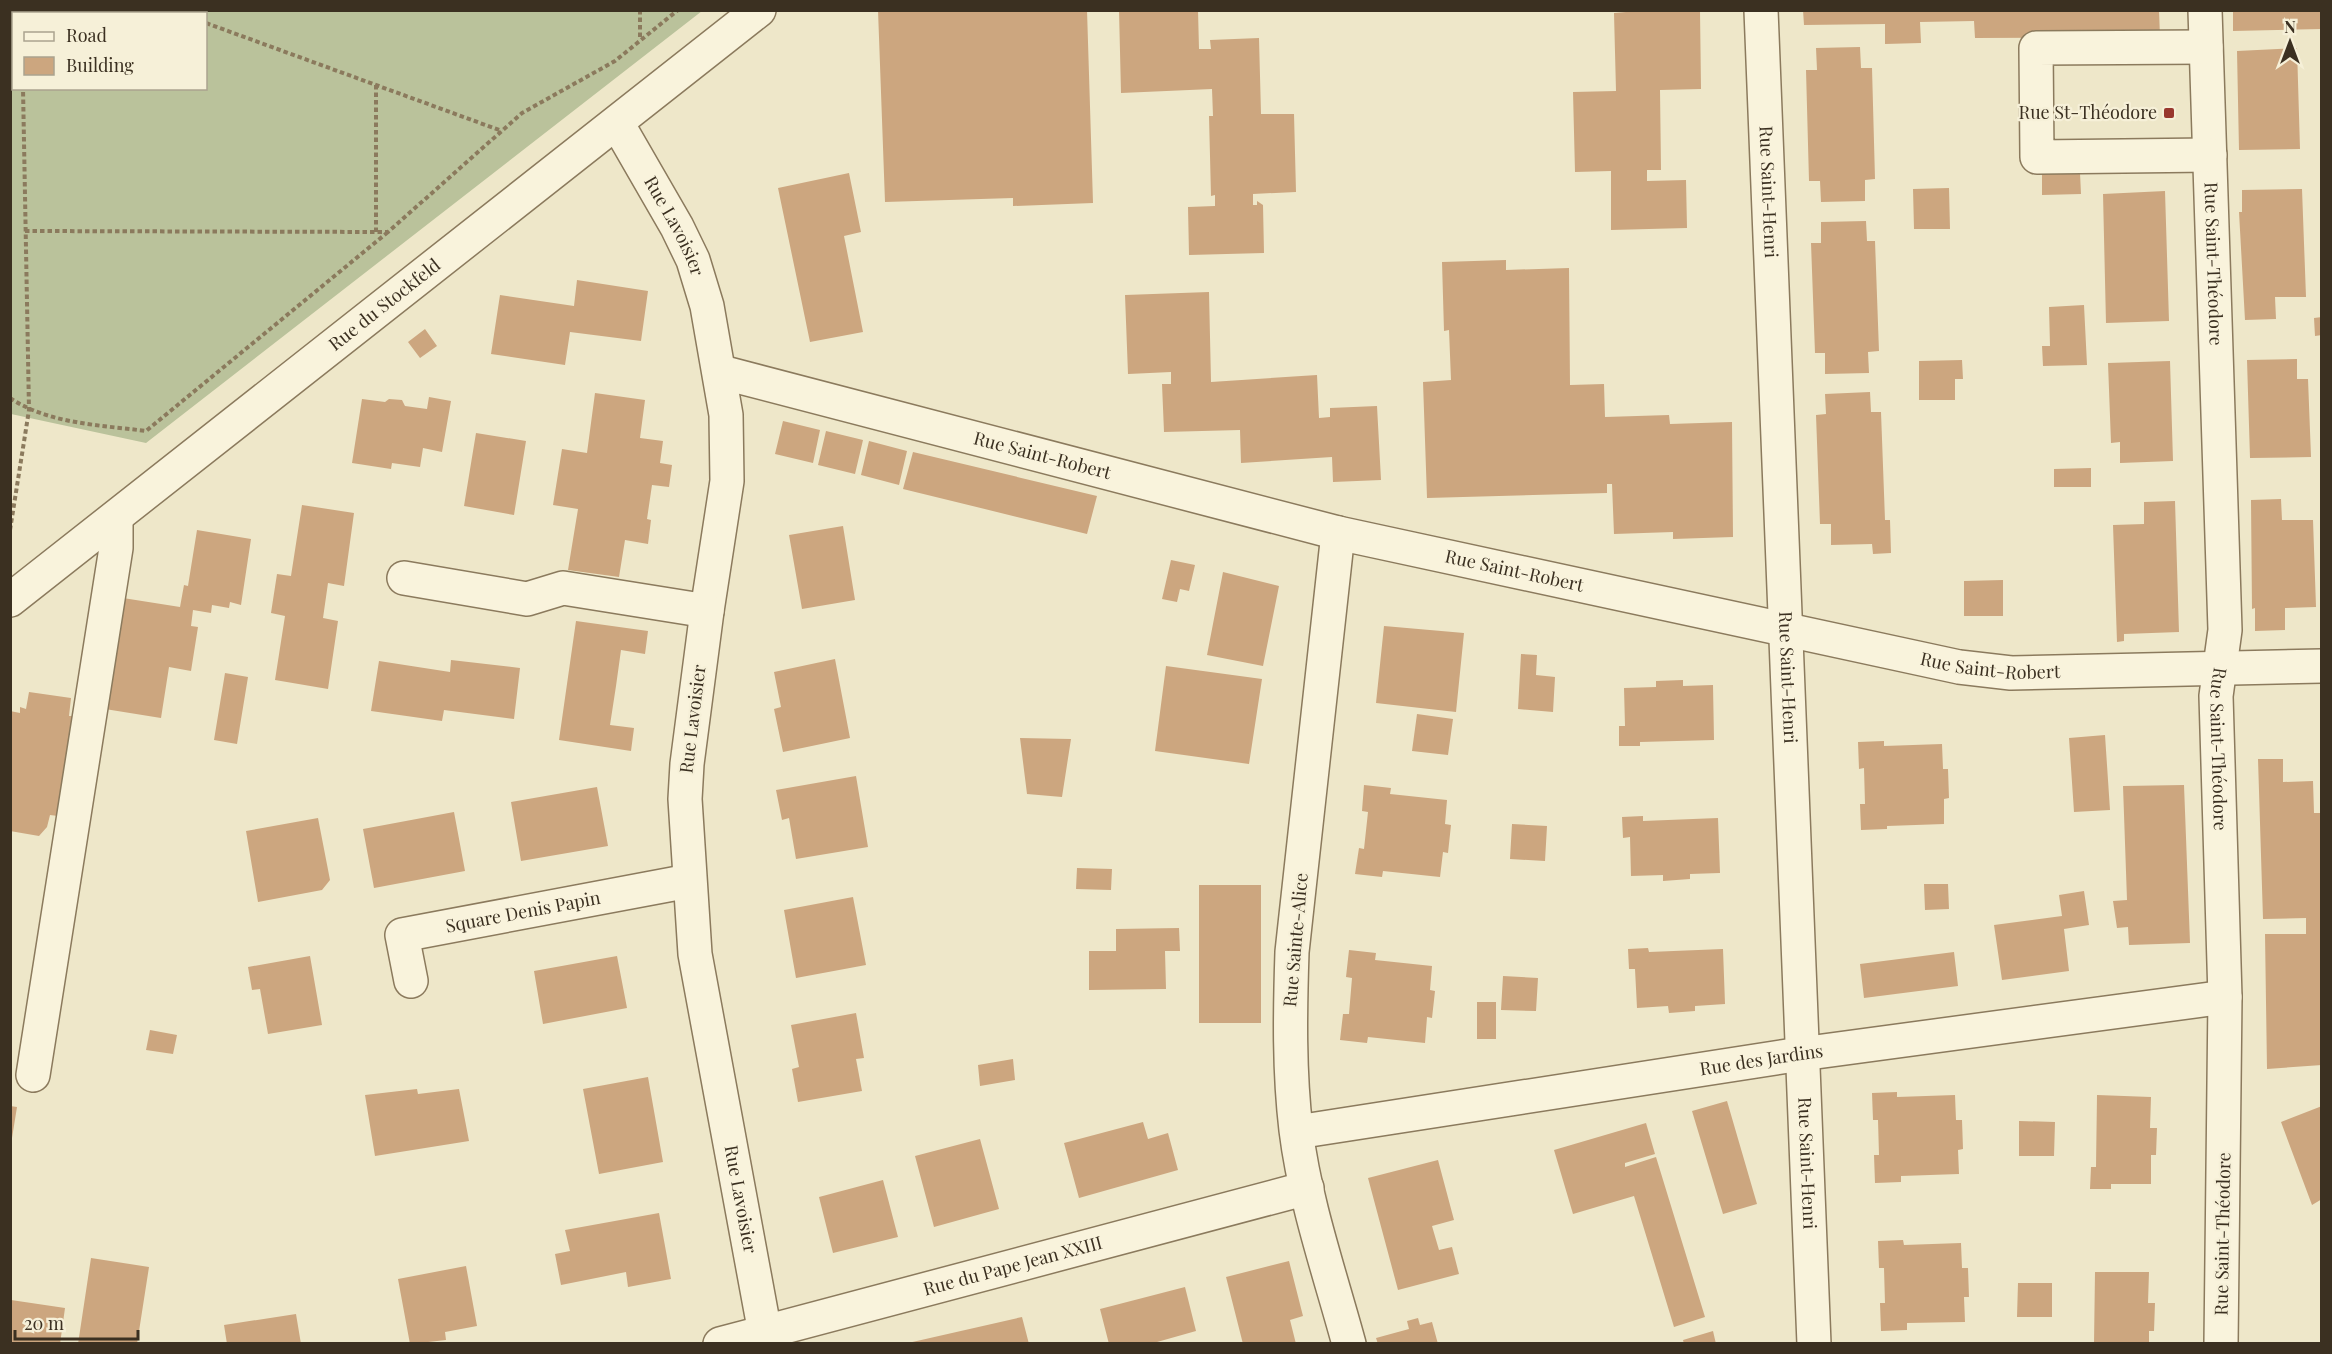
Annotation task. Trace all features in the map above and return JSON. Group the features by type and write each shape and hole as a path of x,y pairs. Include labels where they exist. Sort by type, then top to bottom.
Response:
{"street":[{"name":"Rue du Stockfeld","path":"10,600 116,519 759,10"},
{"name":"Rue Saint-Henri","path":"1761,10 1814,1344"},
{"name":"Rue Saint-Théodore","path":"2205,10 2225,630 2216,716 2225,997 2221,1344"},
{"path":"2206,47 2036,48 2037,157 2210,155"},
{"name":"Rue Lavoisier","path":"617,123 677,227 693,260 706,306 720,372 726,415 727,481 706,611 687,764 685,799 695,954 765,1333"},
{"name":"Rue Saint-Robert","path":"720,372 1338,532 1959,667 2012,673 2322,666"},
{"path":"33,1075 116,548 116,519"},
{"name":"Rue Sainte-Alice","path":"1338,532 1292,952 1290,1012 1297,1132 1307,1188 1349,1344"},
{"path":"404,579 527,599 563,588 706,611"},
{"name":"Square Denis Papin","path":"411,981 402,935 690,881"},
{"name":"Rue des Jardins","path":"1297,1132 1801,1054 2225,997"},
{"name":"Rue du Pape Jean XXIII","path":"720,1344 1307,1188"}],"path":[{"path":"640,10 640,41"},
{"path":"10,398 29,411 75,422 146,431 388,232 522,113 615,62 678,10"},
{"path":"207,23 502,131"},
{"path":"376,85 376,232"},
{"path":"10,530 29,411 23,90"},
{"path":"25,231 388,232"}],"green space":[{"path":"11,10 702,11 146,443 11,414"}],"building":[{"path":"878,10 1087,10 1093,203 1013,206 1013,198 885,202"},
{"path":"1119,10 1198,10 1199,49 1211,49 1210,40 1259,38 1261,114 1294,114 1296,192 1253,194 1253,205 1257,205 1257,201 1263,205 1264,253 1189,255 1188,207 1215,206 1215,195 1211,196 1209,116 1213,116 1212,89 1121,93"},
{"path":"1650,10 1700,11 1701,89 1660,90 1661,170 1647,170 1647,181 1686,180 1687,228 1611,230 1611,171 1575,172 1573,92 1616,91 1614,13"},
{"path":"1803,10 2159,10 2160,37 1975,38 1974,21 1920,22 1921,43 1885,44 1885,24 1804,25"},
{"path":"2233,10 2322,10 2322,29 2233,31"},
{"path":"1860,47 1861,68 1872,68 1875,179 1865,180 1865,201 1821,202 1820,181 1809,181 1806,70 1817,70 1816,48"},
{"path":"2297,48 2300,149 2239,150 2237,51"},
{"path":"849,173 861,232 844,236 863,332 810,342 778,188"},
{"path":"2080,173 2081,194 2042,195 2042,174"},
{"path":"1949,188 1950,229 1914,229 1913,189"},
{"path":"2302,189 2306,297 2275,297 2276,319 2245,320 2239,212 2242,212 2242,190"},
{"path":"2165,191 2169,321 2106,323 2103,194"},
{"path":"1866,221 1867,241 1875,241 1879,351 1868,352 1869,373 1825,374 1825,353 1815,353 1811,243 1821,243 1821,222"},
{"path":"1506,260 1506,270 1569,268 1570,385 1604,384 1605,417 1669,415 1670,424 1732,422 1733,537 1673,539 1673,532 1614,534 1612,484 1607,484 1607,493 1427,498 1423,382 1451,380 1449,330 1444,331 1442,262"},
{"path":"577,280 648,291 641,341 570,332 565,365 491,354 500,295 574,306"},
{"path":"1209,292 1211,382 1317,375 1319,418 1330,417 1330,408 1377,406 1381,480 1333,482 1332,457 1241,463 1240,430 1164,432 1162,384 1171,384 1171,372 1128,374 1125,295"},
{"path":"2084,305 2087,365 2043,366 2042,346 2050,346 2049,307"},
{"path":"2322,317 2322,335 2315,336 2314,318"},
{"path":"425,329 437,346 420,358 408,342"},
{"path":"2297,359 2297,379 2308,379 2311,457 2250,458 2247,360"},
{"path":"1962,360 1963,379 1955,379 1955,400 1919,400 1919,361"},
{"path":"2170,361 2173,461 2120,463 2120,442 2111,443 2108,363"},
{"path":"1870,392 1871,412 1881,412 1885,520 1890,520 1891,553 1873,554 1872,544 1831,545 1831,524 1820,524 1816,415 1826,414 1825,394"},
{"path":"595,393 645,400 640,438 663,441 660,463 672,465 669,487 652,485 647,519 651,520 648,544 625,540 619,577 568,570 578,509 553,505 562,449 587,453"},
{"path":"429,397 451,401 442,452 423,448 420,467 392,463 391,469 352,463 362,399 385,402 389,399 402,400 405,406 427,409"},
{"path":"783,421 820,430 813,463 775,454"},
{"path":"826,431 863,440 855,474 818,465"},
{"path":"476,433 526,441 514,515 464,506"},
{"path":"869,441 907,451 899,485 861,475"},
{"path":"913,452 1097,496 1087,534 903,489"},
{"path":"2091,468 2091,487 2054,487 2054,469"},
{"path":"2281,499 2282,520 2313,520 2316,607 2285,608 2285,630 2255,631 2255,608 2252,609 2251,500"},
{"path":"2175,501 2179,632 2124,634 2124,641 2117,642 2113,525 2144,524 2144,502"},
{"path":"302,505 354,513 344,586 328,583 323,618 338,621 328,689 275,680 285,616 271,613 277,574 291,576"},
{"path":"843,526 855,600 802,609 789,535"},
{"path":"197,530 251,539 241,605 230,602 229,608 212,605 211,613 193,610 191,626 198,627 191,671 169,667 161,718 105,709 123,598 180,607 184,585 188,586"},
{"path":"1171,560 1195,565 1189,591 1180,589 1177,602 1162,599"},
{"path":"1223,572 1279,586 1263,666 1207,655"},
{"path":"2003,580 2003,616 1964,616 1964,581"},
{"path":"576,621 648,631 645,654 621,650 610,725 634,728 631,751 559,740"},
{"path":"1384,626 1464,633 1456,712 1376,703"},
{"path":"1521,654 1537,655 1536,675 1555,677 1553,712 1518,709"},
{"path":"835,659 850,738 783,752 774,709 781,707 774,672"},
{"path":"451,660 520,668 514,719 444,710 442,721 371,711 379,661 450,672"},
{"path":"1166,666 1262,679 1249,764 1155,751"},
{"path":"225,673 248,677 237,744 214,740"},
{"path":"1683,680 1683,686 1713,685 1714,740 1640,742 1640,746 1619,746 1619,726 1625,726 1624,688 1656,687 1656,681"},
{"path":"29,692 71,698 69,716 75,716 58,816 50,815 47,827 39,836 10,831 10,711 20,713 20,707 26,709"},
{"path":"1417,714 1453,719 1448,755 1412,751"},
{"path":"2105,735 2110,810 2074,812 2069,738"},
{"path":"1020,738 1071,739 1062,797 1027,794"},
{"path":"1884,741 1884,746 1942,744 1943,769 1948,769 1949,798 1944,799 1944,824 1887,826 1887,829 1861,830 1860,804 1865,804 1864,768 1859,769 1858,742"},
{"path":"2258,759 2283,759 2283,782 2313,781 2314,813 2322,813 2322,1065 2267,1069 2265,934 2306,934 2306,918 2263,919"},
{"path":"856,776 868,847 796,859 789,818 782,820 776,790"},
{"path":"1364,785 1391,788 1390,794 1447,800 1445,824 1451,825 1448,853 1443,852 1440,877 1383,871 1382,877 1355,874 1359,848 1364,849 1368,812 1362,811"},
{"path":"2184,785 2190,943 2129,945 2128,927 2117,928 2113,901 2127,900 2123,786"},
{"path":"597,787 608,846 521,861 511,802"},
{"path":"454,812 465,871 374,888 363,829"},
{"path":"1643,816 1643,821 1718,818 1720,873 1690,874 1690,879 1663,881 1663,875 1631,876 1630,837 1623,838 1622,817"},
{"path":"318,818 330,880 322,890 258,902 246,831"},
{"path":"1512,824 1547,826 1545,861 1510,859"},
{"path":"1077,868 1112,869 1111,890 1076,889"},
{"path":"1924,884 1948,884 1949,909 1925,910"},
{"path":"1199,885 1261,885 1261,1023 1199,1023"},
{"path":"2084,891 2089,925 2064,929 2069,971 2002,980 1994,925 2062,916 2059,895"},
{"path":"853,897 866,965 796,978 784,910"},
{"path":"1179,928 1180,951 1165,951 1166,989 1089,990 1089,951 1116,951 1116,929"},
{"path":"1648,948 1649,952 1723,949 1725,1004 1695,1006 1695,1011 1669,1013 1668,1006 1637,1008 1635,969 1629,969 1628,949"},
{"path":"1349,950 1376,953 1375,960 1432,966 1430,990 1435,991 1432,1018 1427,1017 1425,1043 1368,1037 1367,1043 1340,1040 1343,1014 1349,1014 1352,978 1346,977"},
{"path":"1954,952 1958,986 1864,998 1860,964"},
{"path":"310,956 322,1025 268,1034 260,989 252,990 248,967"},
{"path":"617,956 627,1008 543,1024 534,971"},
{"path":"1503,976 1538,978 1536,1011 1501,1010"},
{"path":"1477,1002 1496,1002 1496,1039 1477,1039"},
{"path":"856,1013 864,1058 856,1059 862,1091 798,1102 792,1069 799,1067 791,1025"},
{"path":"150,1030 177,1035 173,1054 146,1050"},
{"path":"1013,1059 1015,1080 980,1086 978,1065"},
{"path":"648,1077 663,1162 599,1174 583,1089"},
{"path":"417,1089 418,1094 459,1089 469,1141 375,1156 365,1095"},
{"path":"1897,1092 1897,1097 1955,1095 1956,1120 1962,1120 1963,1149 1958,1150 1959,1174 1901,1176 1901,1182 1875,1183 1874,1155 1879,1155 1878,1120 1873,1120 1872,1093"},
{"path":"2097,1095 2151,1097 2150,1128 2157,1128 2156,1155 2151,1155 2151,1184 2111,1184 2111,1189 2090,1189 2091,1167 2096,1167"},
{"path":"1727,1101 1757,1204 1723,1214 1692,1111"},
{"path":"10,1106 17,1107 12,1138 10,1138"},
{"path":"2322,1106 2322,1199 2312,1205 2281,1122"},
{"path":"2019,1121 2055,1122 2054,1156 2019,1156"},
{"path":"1143,1122 1148,1139 1168,1133 1178,1170 1079,1198 1064,1143"},
{"path":"1646,1123 1655,1154 1625,1163 1625,1167 1656,1157 1705,1317 1674,1327 1634,1196 1573,1214 1554,1150"},
{"path":"980,1139 999,1209 934,1227 915,1156"},
{"path":"1438,1160 1454,1220 1432,1226 1439,1250 1452,1247 1459,1274 1398,1290 1368,1178"},
{"path":"883,1180 898,1237 833,1253 819,1197"},
{"path":"659,1213 671,1279 628,1287 626,1272 561,1285 555,1254 570,1251 565,1230"},
{"path":"1903,1240 1904,1245 1961,1243 1962,1268 1968,1268 1969,1297 1964,1297 1965,1322 1907,1323 1907,1330 1881,1331 1880,1303 1885,1303 1884,1268 1879,1268 1878,1241"},
{"path":"91,1258 149,1267 137,1344 78,1344"},
{"path":"1289,1261 1303,1316 1290,1320 1296,1344 1243,1344 1226,1277"},
{"path":"466,1266 477,1326 445,1332 446,1340 410,1344 398,1279"},
{"path":"2095,1272 2149,1272 2148,1303 2155,1303 2154,1331 2149,1331 2149,1344 2094,1344"},
{"path":"2018,1283 2052,1283 2052,1317 2017,1317"},
{"path":"1185,1287 1196,1331 1150,1344 1109,1344 1100,1309"},
{"path":"11,1300 65,1308 60,1344 10,1344"},
{"path":"296,1314 301,1344 227,1344 224,1325"},
{"path":"1022,1317 1029,1344 908,1344 908,1343"},
{"path":"1418,1318 1420,1325 1432,1322 1438,1344 1378,1344 1376,1338 1409,1329 1407,1321"},
{"path":"1713,1331 1716,1344 1684,1344 1683,1340"}],"place":[{"name":"Rue St-Théodore","path":"2169,113"}]}
